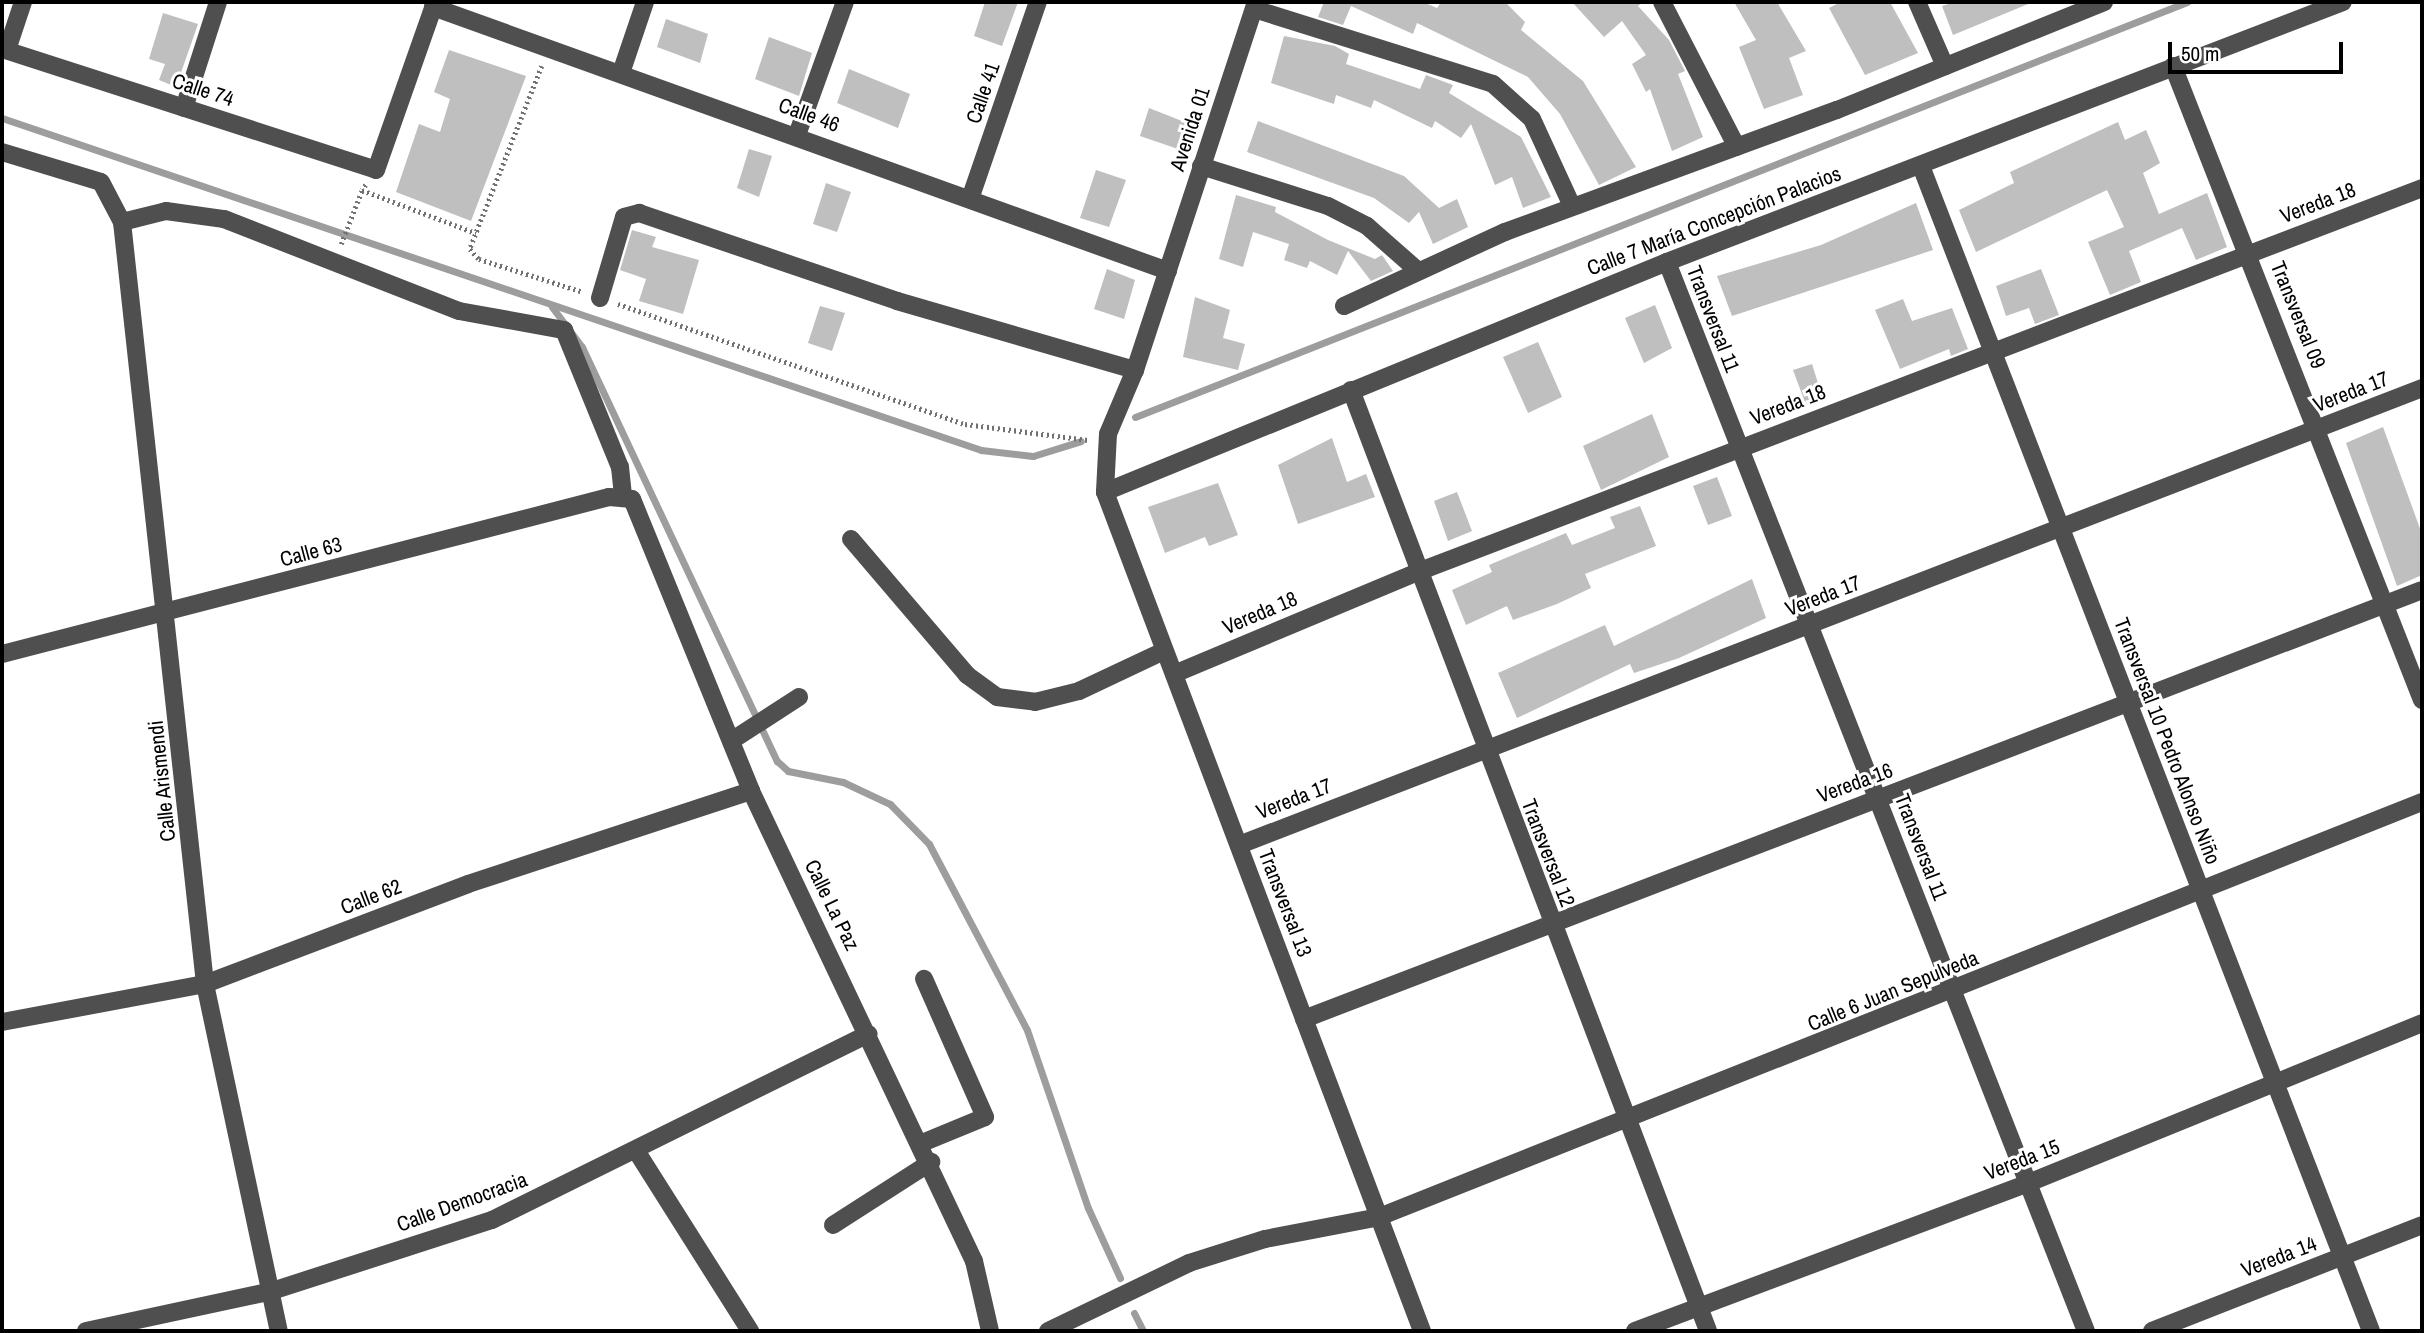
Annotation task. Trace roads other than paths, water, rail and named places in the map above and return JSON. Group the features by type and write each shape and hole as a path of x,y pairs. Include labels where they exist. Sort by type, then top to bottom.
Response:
{"street":[{"path":"4,49 23,2"},
{"path":"184,108 218,2"},
{"path":"621,73 645,2"},
{"path":"797,135 845,2"},
{"name":"Calle 41","path":"970,199 1038,2"},
{"path":"1662,2 1737,147"},
{"path":"1917,2 1945,66"},
{"path":"1344,306 1418,270 1572,206 1737,147 2105,2"},
{"name":"Calle 7 María Concepción Palacios","path":"1105,492 1667,262 2343,2"},
{"name":"Calle 74","path":"4,49 184,108 380,163 434,5"},
{"name":"Calle 46","path":"434,5 549,49 797,135 1168,271"},
{"path":"1255,5 1420,56 1493,84 1532,119 1572,206"},
{"name":"Avenida 01","path":"1105,492 1106,444 1135,370 1255,5"},
{"name":"Transversal 09","path":"2173,66 2319,429 2422,700"},
{"path":"2,152 101,182 122,222"},
{"path":"1201,166 1328,206 1367,226 1418,270"},
{"name":"Transversal 10 Pedro Alonso Niño","path":"1921,166 2273,1084 2371,1331"},
{"name":"Vereda 18","path":"1174,674 1415,573 2422,188"},
{"name":"Calle La Paz","path":"122,222 166,211 224,219 459,311 564,330 620,467 627,497 751,791 922,1143 975,1261 990,1331"},
{"path":"600,298 624,217 639,213 884,296 1135,370"},
{"name":"Calle Arismendi","path":"122,222 169,613 205,984 279,1331"},
{"name":"Transversal 11","path":"1667,262 1808,626 1879,799 2026,1184 2086,1331"},
{"name":"Vereda 17","path":"1239,845 2422,388"},
{"name":"Transversal 12","path":"1350,390 1415,573 1708,1331"},
{"name":"Transversal 13","path":"1105,492 1422,1331"},
{"name":"Calle 63","path":"2,654 627,497"},
{"path":"851,539 967,675 997,697 1035,702 1079,691 1164,651"},
{"name":"Vereda 16","path":"1304,1019 1550,920 1879,799 2422,590"},
{"path":"731,741 799,696"},
{"name":"Calle 62","path":"2,1022 205,984 468,884 751,791"},
{"name":"Calle 6 Juan Sepulveda","path":"1048,1331 1189,1263 1265,1240 1379,1217 1628,1121 2422,802"},
{"path":"922,1143 985,1117 924,979"},
{"name":"Vereda 15","path":"1635,1331 2026,1184 2422,1023"},
{"name":"Calle Democracia","path":"86,1331 272,1291 492,1220 637,1152 869,1034"},
{"path":"637,1152 750,1331"},
{"path":"833,1225 931,1162"},
{"name":"Vereda 14","path":"2152,1331 2422,1225"}],"waterway":[{"path":"1135,417 2187,2"},
{"path":"2,118 981,450 1033,456 1081,441"},
{"path":"552,307 582,347 777,761 788,771 843,782 890,804 929,844 1027,1030 1088,1208 1120,1278"},
{"path":"1134,1313 1143,1331"}]}
